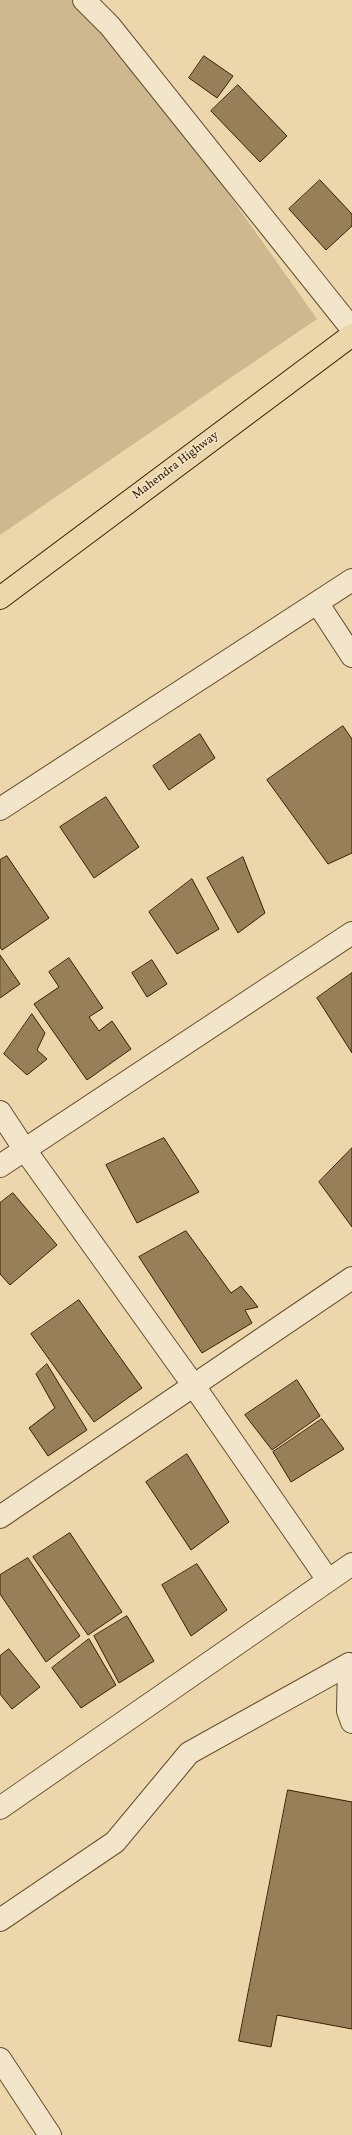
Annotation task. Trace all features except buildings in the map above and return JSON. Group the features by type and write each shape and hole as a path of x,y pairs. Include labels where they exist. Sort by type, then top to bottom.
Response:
{"highway":[{"name":"Mahendra Highway","path":"0,598 352,335"}],"street":[{"path":"84,0 110,26 352,329"},
{"path":"0,809 318,604 352,580"},
{"path":"318,604 352,656"},
{"path":"0,1166 352,933"},
{"path":"0,1112 25,1150 194,1386 328,1580"},
{"path":"0,1517 352,1278"},
{"path":"0,1808 352,1564"},
{"path":"351,1665 348,1711 352,1722"},
{"path":"0,1920 115,1842 189,1753 351,1665"},
{"path":"0,2059 50,2135"}],"shaded area":[{"path":"0,0 84,0 110,26 317,319 0,535"}]}
